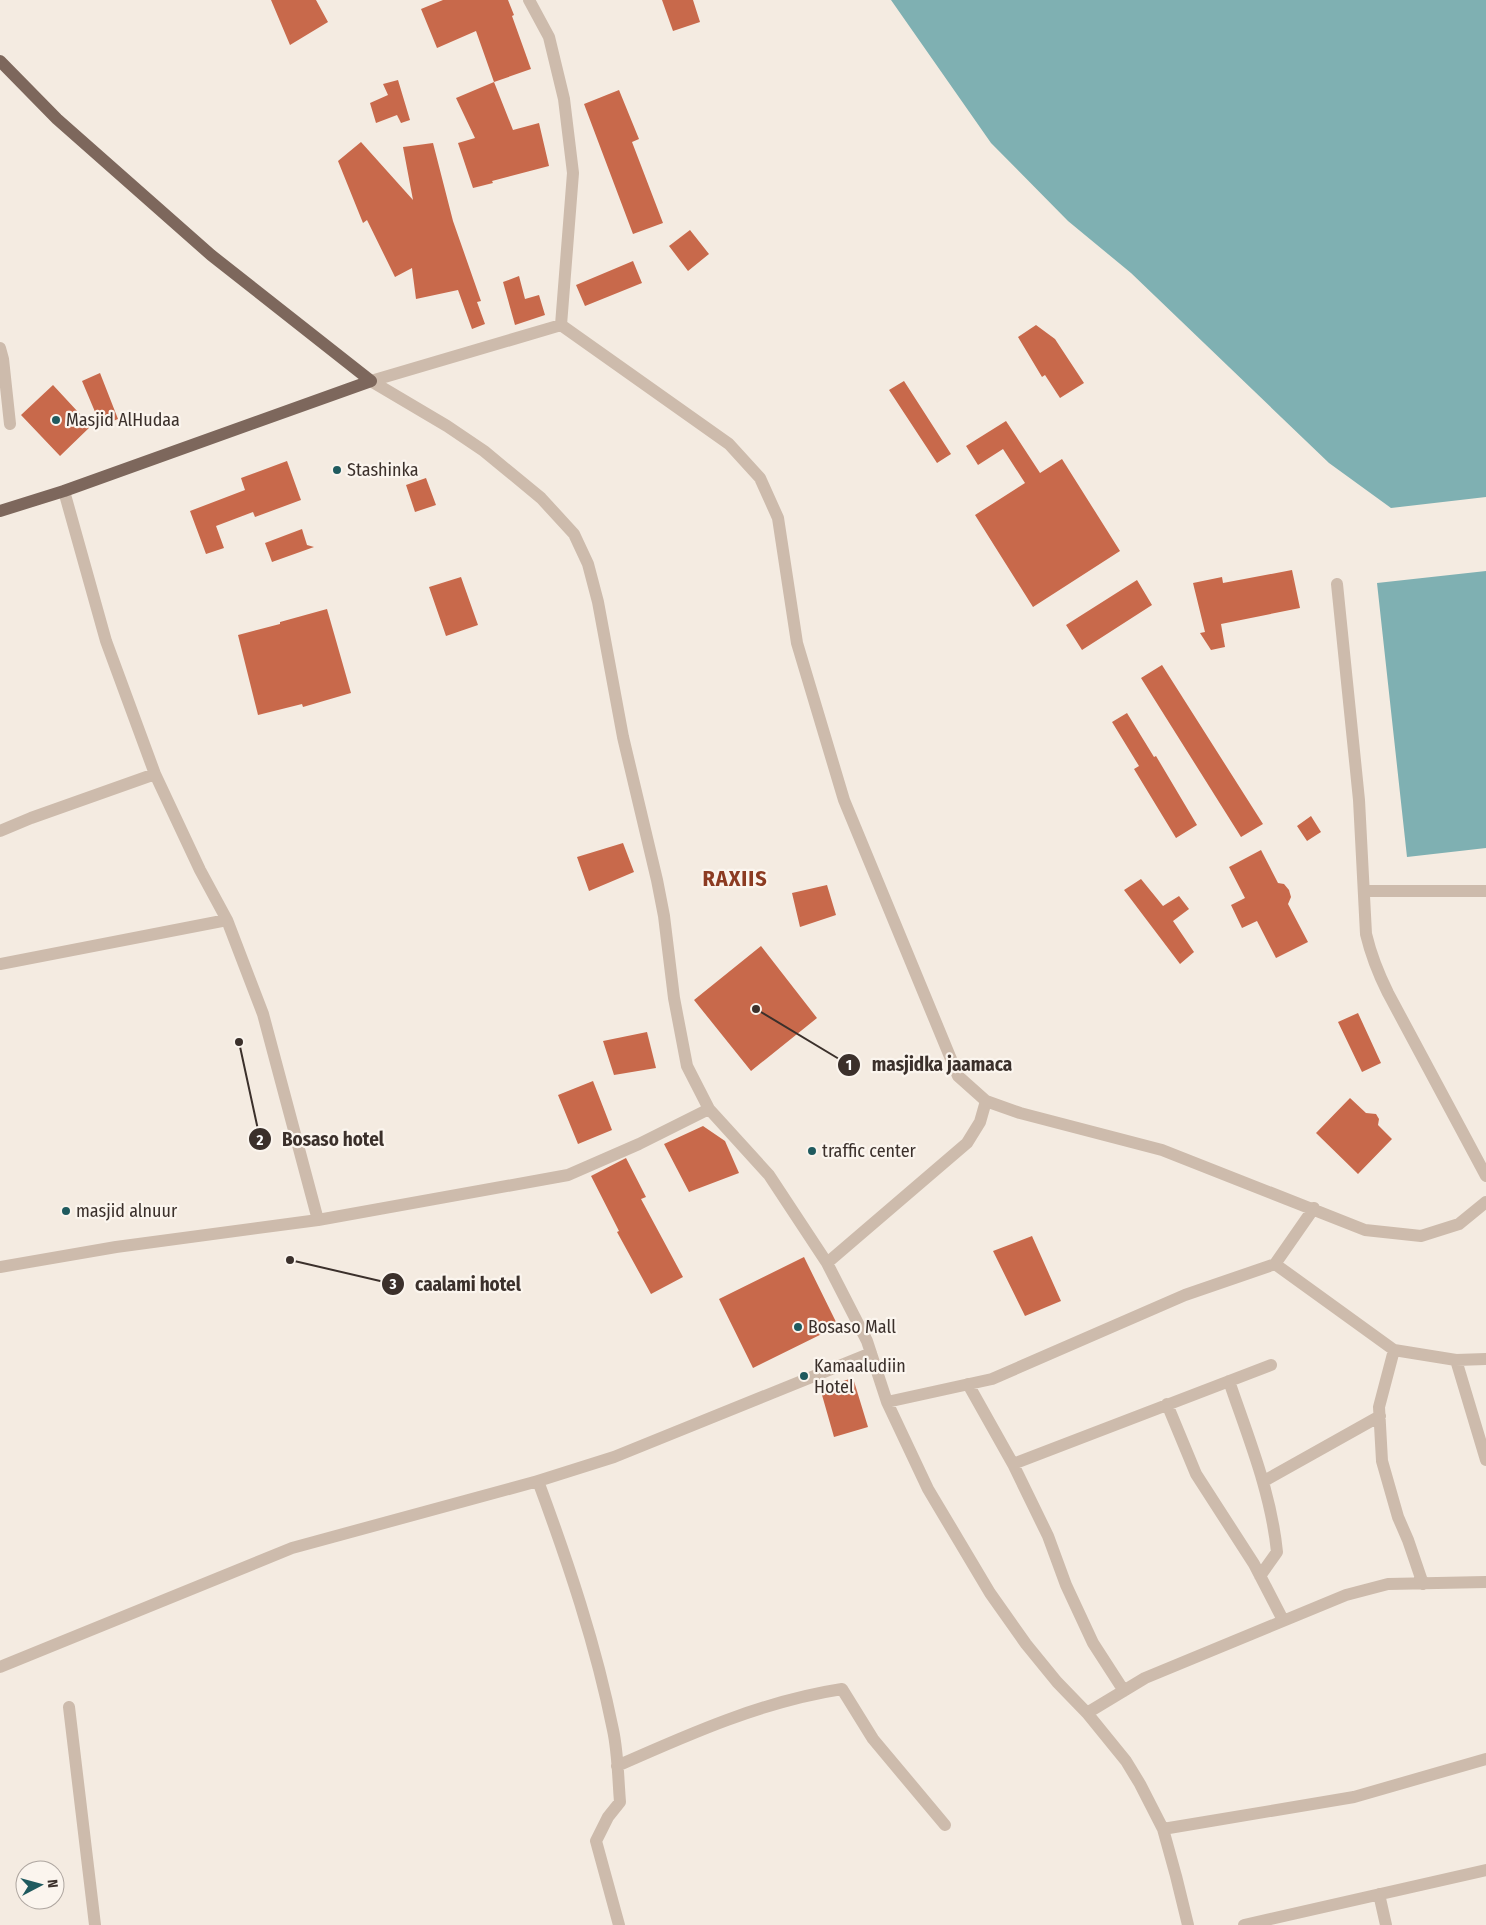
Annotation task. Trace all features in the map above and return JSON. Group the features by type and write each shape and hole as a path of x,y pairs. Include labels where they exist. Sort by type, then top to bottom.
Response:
{"main road":[{"path":"0,61 57,118 211,255 370,381"},
{"path":"0,512 64,491 370,381"}],"street":[{"path":"529,0 551,46 564,99 573,173 561,325"},
{"path":"370,381 561,325"},
{"path":"561,325 729,444 760,478 778,518 796,643 844,800 958,1076 986,1101 1020,1113 1162,1150 1314,1208 1365,1230 1421,1236 1459,1224 1486,1202"},
{"path":"0,348 3,359 10,424"},
{"path":"370,381 447,426 484,451 541,498 574,534 588,564 598,602 623,736 664,916 674,998 687,1066 709,1109 769,1175 828,1263 867,1341 887,1402 928,1489 990,1593 1026,1644 1057,1682 1087,1713 1126,1762 1148,1798 1163,1829 1188,1925"},
{"path":"64,491 106,641 155,774 185,834 200,870 227,920 263,1014 318,1220"},
{"path":"1337,584 1359,800 1366,934 1375,968 1486,1176"},
{"path":"0,831 31,818 155,774"},
{"path":"1364,891 1486,891"},
{"path":"0,964 227,920"},
{"path":"828,1263 967,1143 980,1122 986,1101"},
{"path":"0,1267 135,1245 318,1220 568,1175 639,1144 709,1109"},
{"path":"887,1402 992,1379 1185,1295 1275,1264 1314,1208"},
{"path":"1275,1264 1394,1350 1456,1360 1486,1359"},
{"path":"1394,1350 1379,1407 1382,1461 1398,1517 1423,1584"},
{"path":"0,1667 292,1548 538,1481 614,1458 871,1353"},
{"path":"1456,1360 1486,1460"},
{"path":"1013,1464 1272,1365"},
{"path":"1228,1381 1264,1481 1277,1552 1260,1576"},
{"path":"968,1384 1013,1464 1048,1536 1066,1585 1089,1634 1124,1691"},
{"path":"1167,1404 1196,1474 1260,1576 1283,1620"},
{"path":"1264,1481 1380,1416"},
{"path":"538,1481 587,1626 614,1732 620,1802 608,1817 596,1841 619,1925"},
{"path":"1087,1713 1145,1678 1346,1595 1388,1584 1486,1582"},
{"path":"617,1766 684,1736 749,1712 813,1694 842,1689 873,1740 945,1825"},
{"path":"69,1707 95,1925"},
{"path":"1163,1829 1354,1797 1486,1759"},
{"path":"1244,1925 1486,1870"},
{"path":"1379,1894 1386,1925"}],"water":[{"path":"891,0 1486,0 1486,497 1391,508 1329,463 1131,273 1068,221 991,143"},
{"path":"1486,571 1486,848 1407,857 1377,583"}],"building":[{"path":"271,0 316,0 328,22 290,45"},
{"path":"443,0 508,0 531,69 494,82 476,31 437,48 421,9"},
{"path":"662,0 693,0 700,22 673,31"},
{"path":"398,80 410,120 401,123 397,115 376,123 370,103 388,95 383,84"},
{"path":"494,82 513,130 539,123 549,166 473,188 458,143 475,138 456,98"},
{"path":"619,90 639,139 632,142 663,223 633,234 584,104"},
{"path":"361,142 413,200 403,147 433,143 453,221 481,301 477,302 485,324 472,329 458,290 416,299 412,268 395,277 367,220 363,223 338,161"},
{"path":"690,230 709,254 688,271 669,246"},
{"path":"633,261 642,283 585,306 576,285"},
{"path":"519,276 525,299 539,295 545,315 515,325 503,282"},
{"path":"1036,325 1055,339 1084,383 1060,398 1045,375 1042,377 1018,337"},
{"path":"100,373 118,419 101,426 82,381"},
{"path":"904,381 951,454 937,463 889,390"},
{"name":"Masjid AlHudaa","path":"53,385 91,426 60,456 21,415"},
{"path":"1006,421 1040,473 1062,459 1120,551 1033,607 975,515 1025,483 1003,449 978,465 966,446"},
{"path":"287,461 301,500 255,517 253,512 216,526 224,548 206,554 190,511 245,490 241,478"},
{"path":"426,478 436,505 415,512 406,485"},
{"path":"302,529 307,545 314,547 272,562 265,543"},
{"path":"1292,570 1300,608 1221,624 1225,647 1211,650 1200,633 1205,632 1193,583 1222,577 1223,583"},
{"path":"461,577 478,625 446,636 429,587"},
{"path":"1137,580 1152,605 1082,650 1066,625"},
{"path":"327,609 351,693 303,707 302,704 258,715 238,635"},
{"path":"1162,665 1263,824 1241,837 1141,678"},
{"path":"1127,713 1154,757 1156,756 1197,825 1176,838 1134,769 1139,766 1112,722"},
{"path":"1311,816 1321,832 1307,841 1297,826"},
{"path":"623,843 634,872 589,891 577,857"},
{"path":"1261,850 1278,883 1284,884 1289,890 1291,897 1288,904 1308,942 1276,958 1257,921 1242,928 1231,905 1245,898 1229,867"},
{"path":"1141,879 1163,906 1179,896 1189,909 1173,921 1194,952 1180,964 1124,890"},
{"path":"827,885 836,915 800,927 792,893"},
{"path":"761,946 817,1018 751,1071 694,1000"},
{"path":"1358,1013 1381,1063 1362,1072 1338,1022"},
{"path":"647,1032 656,1068 614,1075 603,1041"},
{"path":"593,1081 612,1130 578,1144 558,1095"},
{"path":"1350,1098 1366,1113 1376,1114 1379,1119 1378,1125 1392,1139 1358,1174 1316,1133"},
{"path":"703,1126 725,1141 739,1173 689,1192 664,1144"},
{"path":"626,1158 646,1197 641,1199 683,1277 651,1294 617,1232 619,1231 591,1176"},
{"path":"1032,1236 1061,1301 1025,1316 993,1251"},
{"path":"804,1257 838,1326 753,1368 719,1299"},
{"path":"853,1378 868,1427 834,1437 820,1388"}],"place":[{"name":"Masjid AlHudaa","path":"56,420"},
{"name":"Stashinka","path":"337,470"},
{"name":"masjidka jaamaca","path":"756,1009"},
{"name":"Bosaso hotel","path":"239,1042"},
{"name":"traffic center","path":"812,1151"},
{"name":"masjid alnuur","path":"66,1211"},
{"name":"caalami hotel","path":"290,1260"},
{"name":"Bosaso Mall","path":"798,1327"},
{"name":"Kamaaludiin Hotel","path":"804,1376"}],"district":[{"name":"RAXIIS","path":"735,878"}]}
